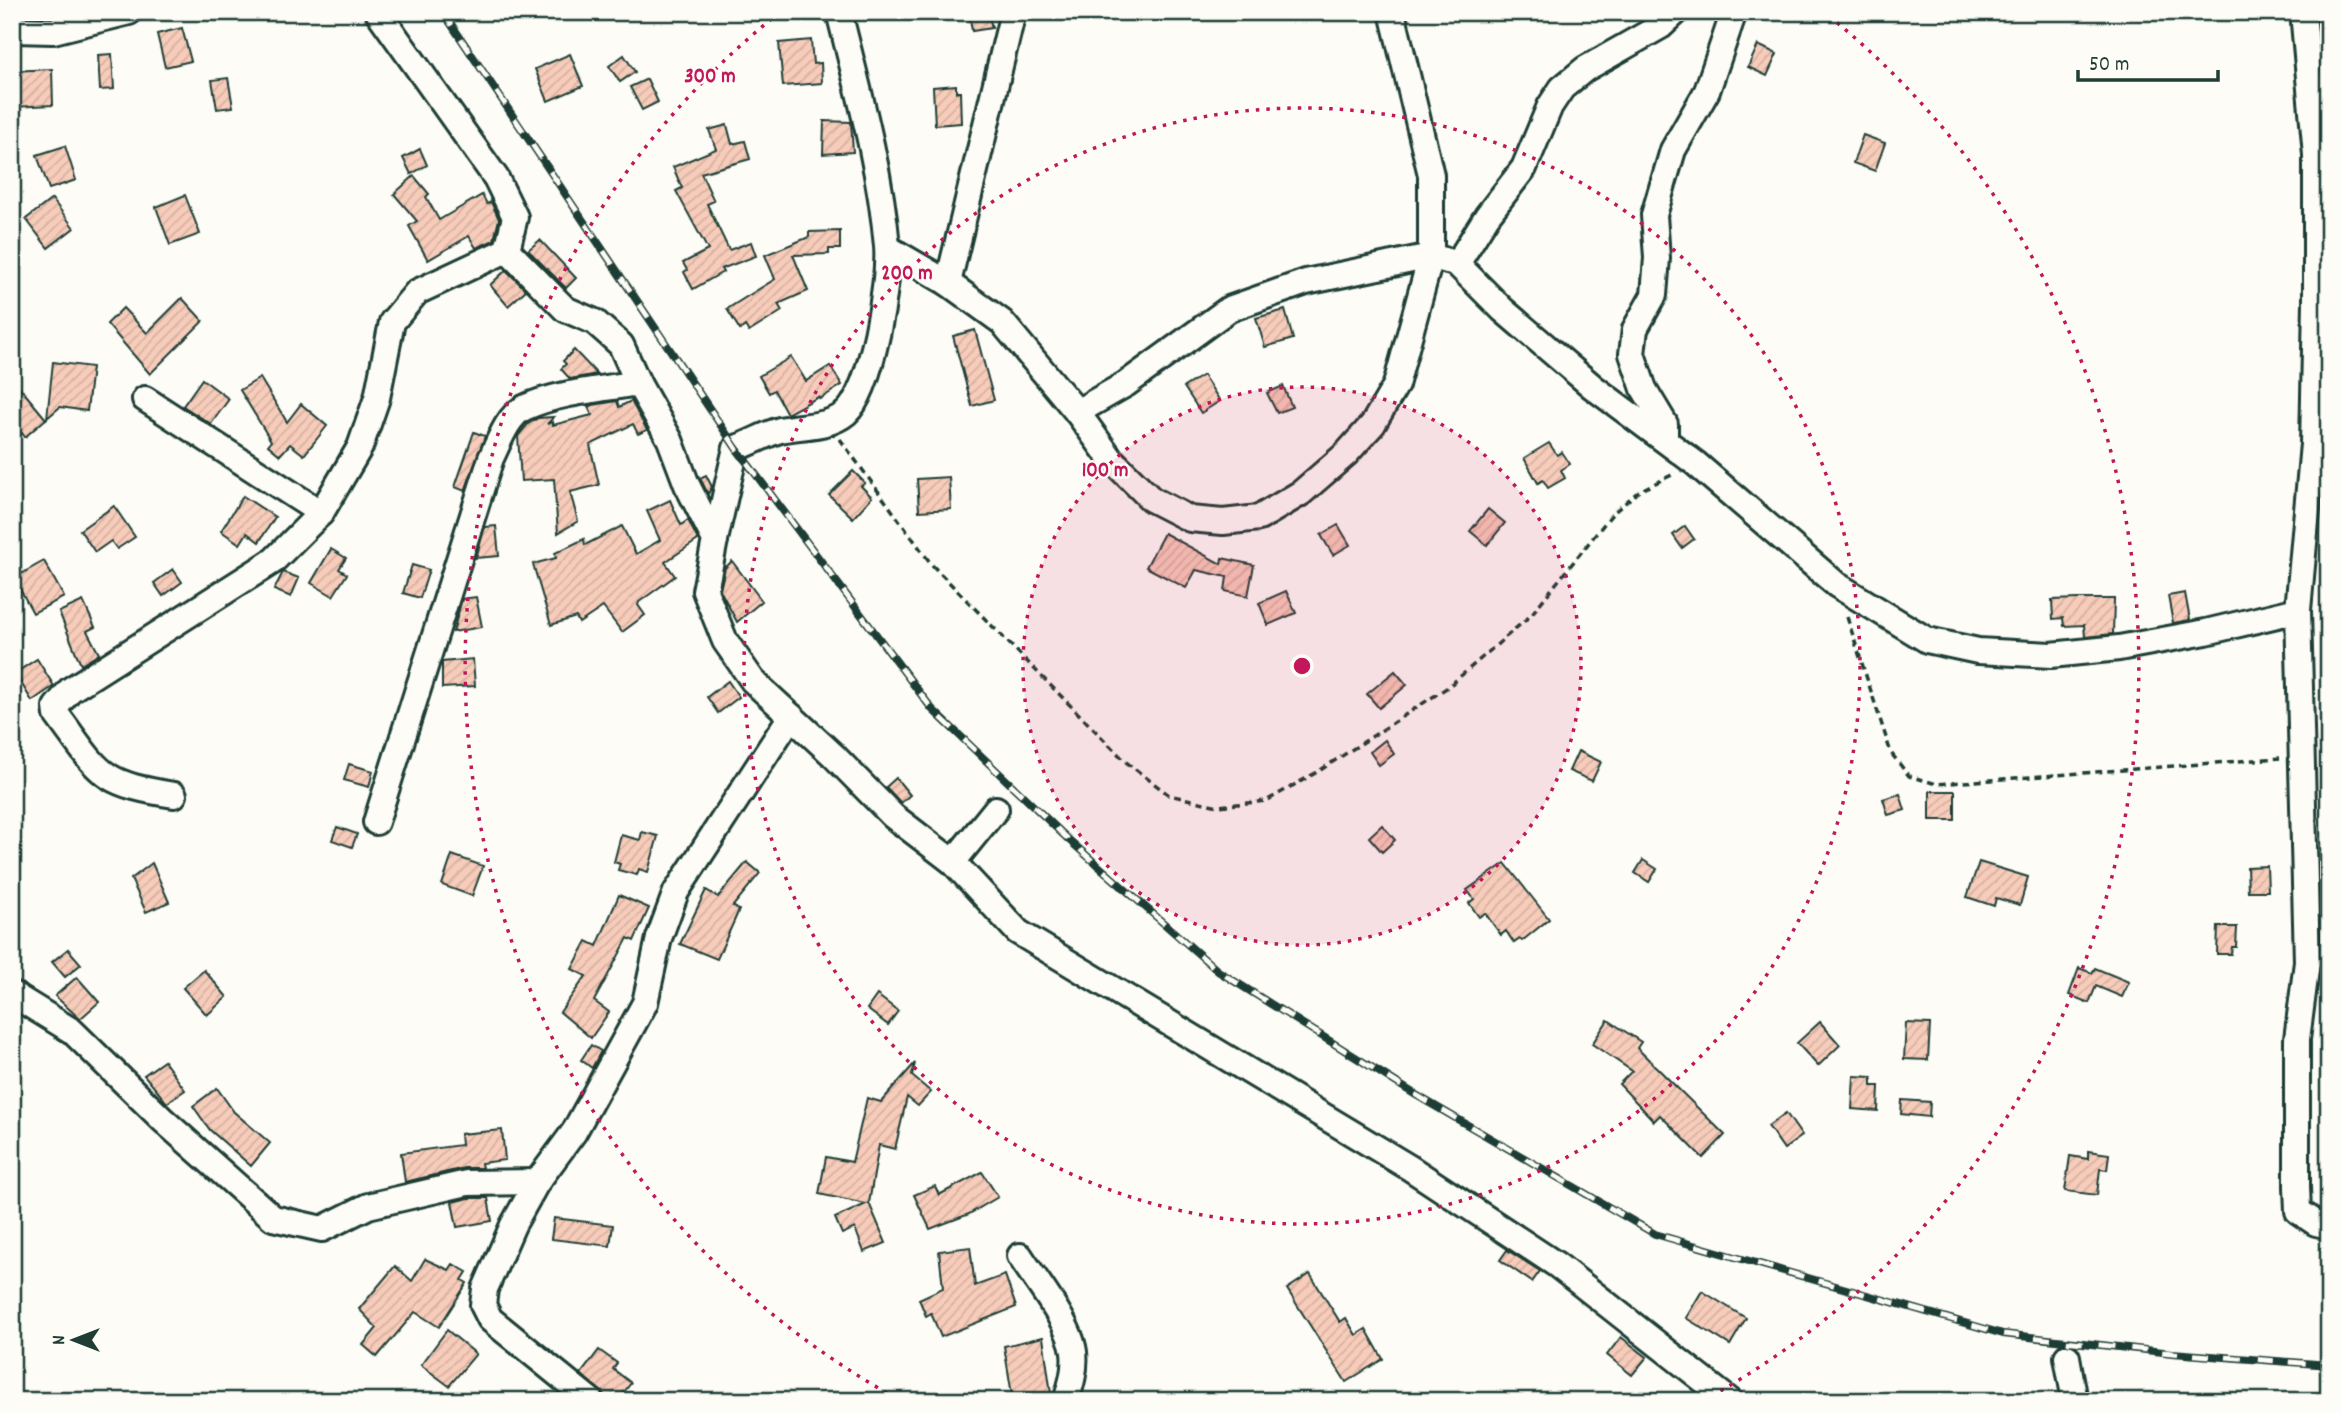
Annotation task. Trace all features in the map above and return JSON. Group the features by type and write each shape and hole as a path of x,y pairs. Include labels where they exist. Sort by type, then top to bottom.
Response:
{"street":[{"path":"14,30 53,31 129,12"},
{"path":"378,12 496,178 515,217 507,250"},
{"path":"839,12 866,126 888,248 871,368 857,399 846,412 828,423 777,431 736,448 705,591 725,641 753,681 893,816 953,862 1018,932 1410,1168 1557,1265 1730,1401"},
{"path":"948,283 1013,12"},
{"path":"888,248 948,283 1002,322 1077,412 1111,459 1150,499 1190,519 1223,522 1259,518 1301,493 1346,454 1373,424 1396,386 1431,256 1431,176 1392,12"},
{"path":"1665,439 1665,424 1644,389 1632,354 1635,329 1654,295 1657,258 1654,215 1674,150 1707,91 1734,12"},
{"path":"2303,12 2315,155 2315,302 2313,444 2298,610 2297,681 2303,756 2306,962 2297,1039 2297,1187 2298,1211 2315,1223 2329,1226"},
{"path":"1457,264 1486,216 1524,168 1550,106 1562,88 1585,69 1663,17"},
{"path":"507,250 565,309 596,322 621,345 638,383 670,440 687,485 715,540"},
{"path":"174,794 125,786 100,772 57,715 56,707 70,690 273,561 321,513 360,447 377,398 391,322 417,292 507,250"},
{"path":"1077,412 1126,384 1228,309 1306,282 1431,256 1457,264 1503,310 1593,387 1695,463 1837,585 1927,640 1978,651 2051,655 2119,648 2206,632 2298,610"},
{"path":"376,822 491,458 507,425 523,409 566,396 638,383"},
{"path":"145,399 321,513"},
{"path":"591,1401 490,1319 484,1304 485,1289 513,1225 537,1182 574,1132 645,1003 659,938 676,892 791,716"},
{"path":"953,862 996,809"},
{"path":"12,993 72,1031 163,1120 273,1218 323,1229 368,1206 467,1183 537,1182"},
{"path":"1020,1256 1061,1320 1074,1350 1073,1377 1066,1401"},
{"path":"2067,1357 2075,1401"}],"path":[{"path":"828,423 932,565 1126,762 1169,795 1218,806 1266,801 1319,771 1448,687 1530,616 1612,514 1639,491 1695,463"},
{"path":"1837,585 1891,752 1909,776 1937,784 2303,756"}],"building":[{"path":"969,12 988,12 992,28 972,31"},
{"path":"182,28 191,61 165,67 157,34"},
{"path":"811,40 813,64 821,63 822,83 783,86 779,43"},
{"path":"1758,45 1777,54 1767,76 1748,67"},
{"path":"112,54 114,89 100,90 98,55"},
{"path":"570,54 583,86 548,101 535,69"},
{"path":"624,55 635,72 620,82 609,66"},
{"path":"52,69 53,105 12,107 12,71"},
{"path":"228,78 233,107 217,109 212,80"},
{"path":"647,79 658,102 642,110 630,87"},
{"path":"956,85 956,92 960,92 961,123 935,125 933,87"},
{"path":"824,121 851,122 853,152 823,154"},
{"path":"727,125 732,144 745,141 750,159 701,173 714,201 707,204 729,250 751,242 756,256 721,269 723,272 693,289 684,272 687,270 683,263 708,250 676,191 682,188 673,167 716,149 709,130"},
{"path":"1863,135 1885,143 1875,171 1853,163"},
{"path":"65,146 76,180 49,189 37,155"},
{"path":"420,149 427,165 411,174 403,158"},
{"path":"414,176 429,194 426,197 439,220 482,195 487,204 491,202 499,219 494,240 476,248 469,236 428,260 409,226 417,221 394,194"},
{"path":"185,195 200,234 170,245 156,207"},
{"path":"52,199 74,228 48,248 26,219"},
{"path":"840,231 840,249 829,249 829,254 793,255 808,291 778,304 782,311 749,332 745,326 740,330 727,309 775,279 765,255 809,237 809,232"},
{"path":"540,240 576,278 566,288 528,250"},
{"path":"506,270 526,290 508,306 490,285"},
{"path":"182,298 203,321 150,374 107,324 123,308 147,333"},
{"path":"1285,310 1293,339 1265,347 1256,318"},
{"path":"975,330 994,400 972,406 953,336"},
{"path":"574,350 597,374 570,379 561,369 566,364 563,361"},
{"path":"791,357 806,381 830,366 842,385 820,399 818,397 787,414 774,390 769,393 759,376"},
{"path":"53,362 92,367 87,411 60,407 47,418"},
{"path":"1203,375 1220,401 1201,413 1184,387"},
{"path":"12,378 46,419 25,437 22,433 12,440"},
{"path":"260,378 287,422 301,404 327,426 304,455 290,444 280,455 268,445 271,441 240,390"},
{"path":"202,379 229,399 211,424 183,406"},
{"path":"1283,386 1292,407 1277,413 1267,393"},
{"path":"617,401 619,407 631,401 647,430 638,434 633,424 590,445 599,485 570,492 578,521 558,533 554,479 521,481 518,436 528,424 538,418 554,417 547,424 553,422 553,425 592,415 588,407 593,405"},
{"path":"474,432 485,436 465,491 455,487"},
{"path":"1549,443 1557,455 1562,452 1570,464 1561,470 1565,478 1548,488 1543,480 1538,483 1524,458"},
{"path":"853,471 865,483 861,486 872,497 853,518 829,495"},
{"path":"706,475 712,487 708,494 700,478"},
{"path":"949,477 951,509 919,511 917,479"},
{"path":"243,496 275,517 259,542 247,533 240,544 221,531"},
{"path":"670,500 681,525 688,520 698,540 665,562 675,576 639,602 638,605 645,615 622,632 603,607 579,623 576,617 551,625 533,564 556,558 555,553 584,539 585,545 622,526 636,554 660,540 647,511"},
{"path":"114,506 135,537 117,549 111,541 95,552 80,530"},
{"path":"1488,509 1505,523 1487,545 1470,531"},
{"path":"1338,525 1350,545 1333,555 1321,535"},
{"path":"496,526 499,556 476,558 485,527"},
{"path":"1685,526 1694,539 1682,548 1673,535"},
{"path":"1164,533 1221,564 1222,558 1254,565 1248,596 1225,591 1227,577 1196,570 1186,588 1146,567"},
{"path":"331,549 346,558 339,569 347,574 333,596 311,583"},
{"path":"44,561 64,597 33,613 14,578"},
{"path":"732,561 762,601 737,622 720,590 725,568"},
{"path":"412,565 429,570 420,598 403,593"},
{"path":"173,569 182,582 163,596 154,583"},
{"path":"283,572 299,578 291,597 274,590"},
{"path":"1286,591 1296,613 1268,625 1259,603"},
{"path":"2185,593 2190,620 2173,623 2168,596"},
{"path":"476,597 482,627 453,632 462,599"},
{"path":"2114,599 2113,634 2085,637 2084,625 2064,626 2063,618 2053,619 2052,600"},
{"path":"83,601 95,627 87,631 99,654 81,665 59,612"},
{"path":"37,659 54,686 32,701 15,673"},
{"path":"473,659 475,686 442,688 442,662"},
{"path":"1395,671 1407,685 1379,708 1367,694"},
{"path":"728,681 739,697 718,713 707,697"},
{"path":"1385,740 1394,754 1379,765 1370,752"},
{"path":"1578,751 1601,762 1592,781 1569,771"},
{"path":"349,764 373,771 369,787 344,780"},
{"path":"896,778 910,795 901,803 886,787"},
{"path":"1930,791 1955,791 1955,820 1930,820"},
{"path":"1900,794 1905,810 1888,815 1883,799"},
{"path":"1382,825 1395,840 1382,852 1369,837"},
{"path":"337,827 357,834 352,847 332,840"},
{"path":"642,832 658,836 648,872 639,869 637,875 618,870 620,864 614,862 621,835 640,840"},
{"path":"452,855 483,866 472,896 442,885"},
{"path":"1643,860 1657,869 1649,882 1635,873"},
{"path":"747,862 760,873 733,906 739,910 717,959 680,944 706,890 718,897"},
{"path":"1979,862 2028,877 2020,905 1996,898 1994,906 1967,897"},
{"path":"152,863 169,902 146,912 131,879"},
{"path":"1505,863 1549,919 1522,941 1520,939 1514,943 1506,931 1501,935 1485,913 1479,917 1469,903 1474,899 1467,890"},
{"path":"2267,866 2268,891 2248,891 2247,867"},
{"path":"619,895 649,908 634,941 628,938 594,1001 609,1012 591,1038 560,1012 586,976 572,969 587,941 597,946"},
{"path":"2218,927 2237,927 2236,947 2232,947 2231,954 2217,954"},
{"path":"68,949 81,964 65,977 52,962"},
{"path":"2079,968 2092,973 2095,968 2129,982 2122,997 2096,986 2089,1003 2069,995"},
{"path":"204,970 227,997 207,1015 183,988"},
{"path":"77,977 99,1002 80,1019 55,996"},
{"path":"877,995 898,1011 888,1025 867,1009"},
{"path":"1608,1020 1641,1042 1637,1048 1725,1135 1703,1158 1660,1115 1654,1121 1619,1084 1632,1071 1592,1044"},
{"path":"1820,1022 1840,1045 1818,1066 1797,1043"},
{"path":"1906,1023 1930,1024 1928,1060 1904,1059"},
{"path":"591,1045 601,1051 592,1068 581,1060"},
{"path":"164,1061 185,1090 167,1103 144,1075"},
{"path":"915,1063 912,1076 931,1092 918,1106 907,1097 895,1149 879,1145 869,1203 886,1243 864,1252 855,1228 842,1234 835,1218 866,1204 819,1194 826,1157 852,1162 867,1098 881,1102"},
{"path":"1854,1076 1872,1077 1872,1086 1879,1086 1878,1111 1852,1109"},
{"path":"217,1088 234,1112 270,1143 251,1166 210,1130 193,1106"},
{"path":"1902,1100 1930,1102 1929,1117 1901,1114"},
{"path":"1786,1113 1802,1136 1784,1149 1768,1126"},
{"path":"502,1130 505,1160 481,1163 482,1168 464,1168 405,1182 401,1153 461,1145 460,1134"},
{"path":"2088,1151 2109,1154 2107,1170 2100,1169 2097,1195 2065,1191 2070,1156 2088,1159"},
{"path":"982,1172 998,1197 969,1214 930,1229 914,1195 935,1186 939,1195"},
{"path":"488,1198 492,1221 457,1227 452,1202"},
{"path":"554,1218 613,1225 610,1246 551,1239"},
{"path":"970,1247 975,1286 1005,1275 1016,1307 941,1337 931,1313 926,1316 919,1299 943,1288 939,1251"},
{"path":"1507,1250 1540,1271 1532,1282 1500,1260"},
{"path":"425,1259 449,1270 453,1264 467,1272 462,1280 467,1283 439,1327 415,1312 377,1357 363,1345 377,1328 359,1309 395,1266 412,1281"},
{"path":"1310,1274 1340,1322 1346,1318 1356,1335 1366,1329 1383,1359 1346,1382 1287,1289"},
{"path":"1702,1291 1746,1318 1730,1345 1686,1318"},
{"path":"447,1330 476,1354 449,1386 421,1365"},
{"path":"1043,1337 1052,1401 1013,1401 1004,1346"},
{"path":"1621,1337 1647,1357 1632,1375 1607,1355"},
{"path":"599,1350 617,1363 613,1369 631,1383 617,1401 610,1401 581,1374"}],"railway":[{"path":"443,12 736,448 932,709 1069,840 1218,971 1416,1095 1655,1234 2003,1334 2172,1353 2329,1365"}]}
